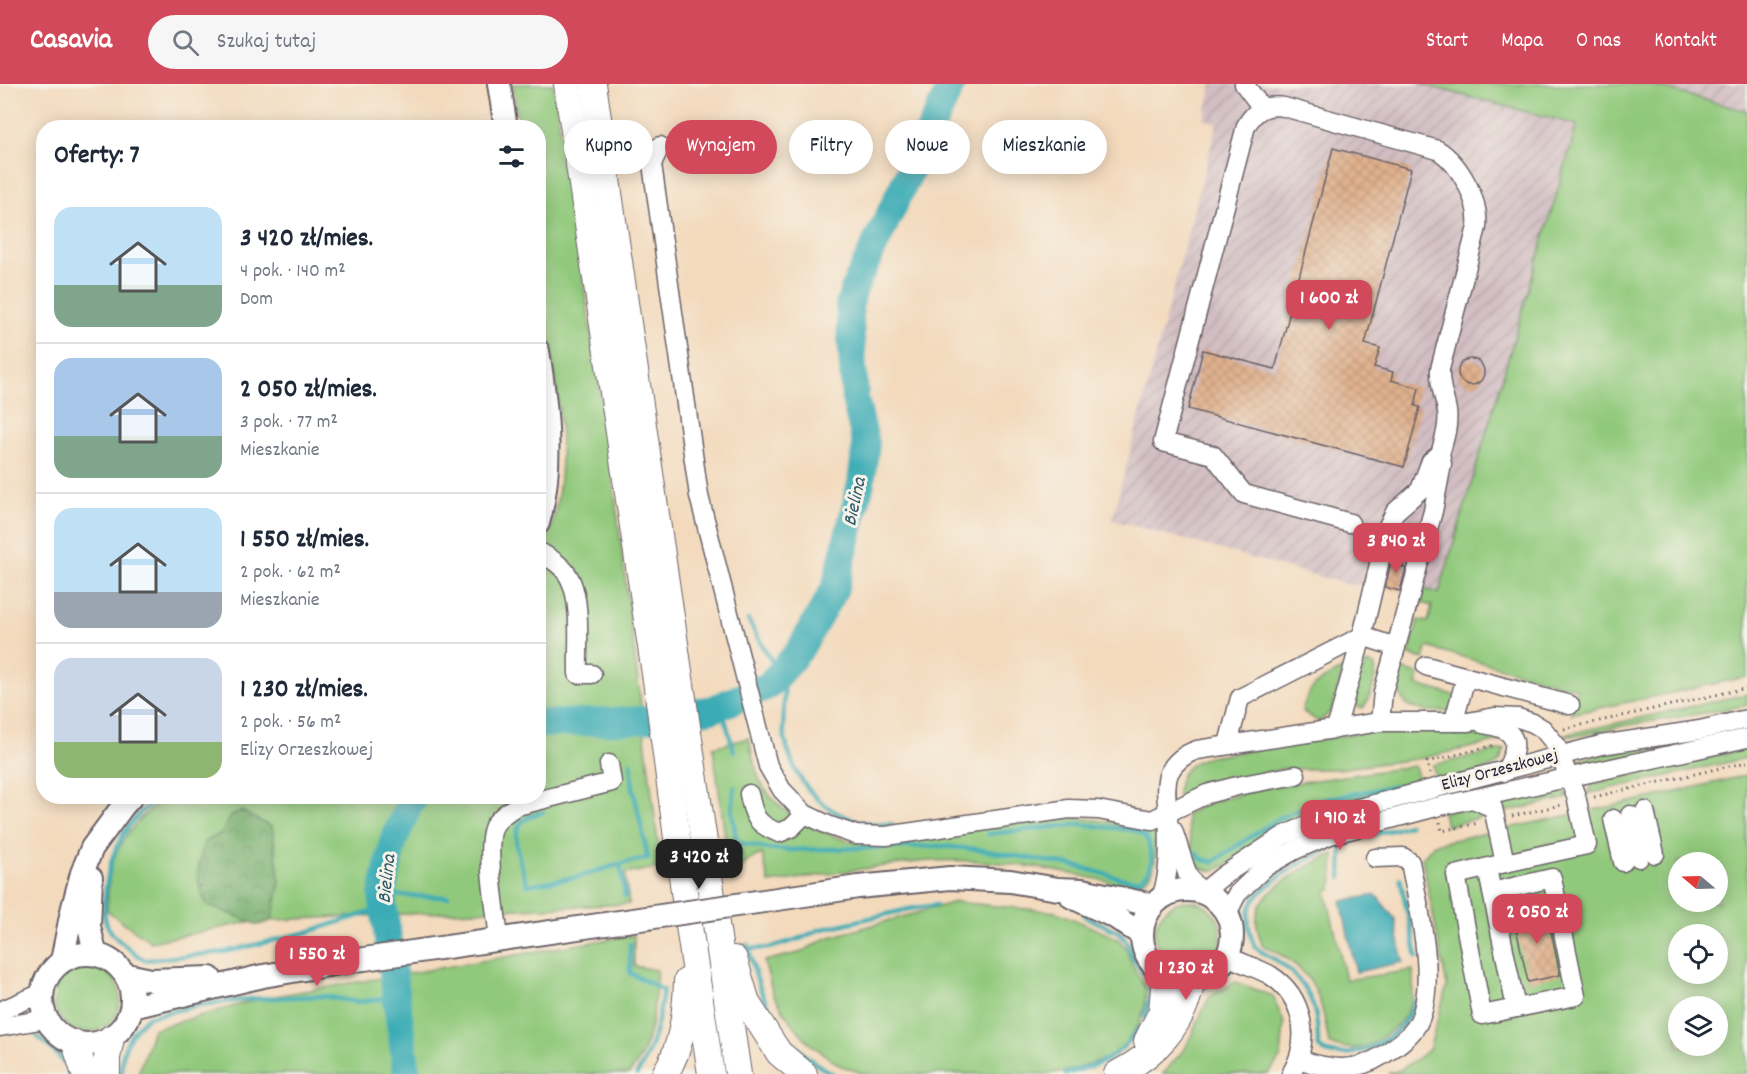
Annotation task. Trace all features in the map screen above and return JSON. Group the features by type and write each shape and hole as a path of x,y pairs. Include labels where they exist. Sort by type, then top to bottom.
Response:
{"highway":[{"path":"567,84 658,694 711,1074"},
{"path":"593,84 738,1074"},
{"path":"712,901 733,954 747,1003 779,1053 804,1074"},
{"path":"665,1074 677,1050 682,1030 687,984 686,906"},
{"path":"1121,1072 1146,1043 1157,1022 1164,999 1165,975"},
{"path":"1121,1072 1152,1052 1163,1041 1180,1016 1192,981"},
{"path":"107,1074 111,1038"},
{"path":"75,1043 85,1074"}],"main road":[{"path":"499,84 505,120"},
{"path":"546,405 549,440 546,488"},
{"path":"62,961 82,873 92,848 126,804"},
{"path":"95,954 88,926 89,897 92,874 108,827"},
{"path":"132,1007 262,976 364,958 858,887 950,878 1011,881 1157,901"},
{"path":"1058,889 1115,917 1141,934"},
{"path":"1187,890 1202,892 1221,905 1227,914 1232,928 1232,943 1227,956 1218,968 1206,977 1192,981 1178,980 1155,968 1147,958 1142,946 1141,934 1144,918 1157,901 1172,892 1187,890"},
{"path":"95,954 113,961 127,975 131,985 132,1007 121,1030 111,1038 100,1043 75,1043 53,1029 46,1019 42,1007 42,993 45,981 52,969 62,961 72,955 95,954"},
{"path":"127,975 151,980 262,976"}],"street":[{"path":"1244,84 1262,108"},
{"path":"1350,523 1244,494 1213,455 1163,442 1246,126 1251,116 1271,105 1438,150 1448,156 1454,164 1476,201 1477,227 1440,369 1439,383 1448,424 1440,454 1442,464 1433,511 1383,692 1380,722"},
{"path":"660,146 652,164 699,496 768,766 782,790 805,814 856,836 886,836 1069,809 1098,810 1152,820 1207,794 1237,786 1296,776"},
{"path":"1336,729 1362,636 1388,526 1395,512 1420,490 1431,461 1440,454"},
{"path":"546,556 559,564 570,578 575,594 578,674 592,674"},
{"path":"1228,744 1240,698 1362,636 1396,647"},
{"path":"1426,666 1570,705"},
{"path":"1462,722 1466,712 1470,678"},
{"path":"1462,722 1512,717 1533,723 1559,743 1574,747 1600,745"},
{"name":"Elizy Orzeszkowej","path":"1202,892 1283,836 1328,816 1505,772 1600,745 1700,730 1747,719"},
{"path":"1157,901 1166,887 1168,814 1166,789 1169,773 1185,754 1228,744 1380,722 1462,722 1502,728 1508,732 1514,741 1513,755 1505,772"},
{"path":"1492,892 1552,878 1576,996 1482,1015 1456,875 1587,844 1576,796 1548,735"},
{"name":"Elizy Orzeszkowej","path":"1227,914 1237,894 1265,867 1295,850 1330,835 1473,799 1747,738"},
{"path":"1538,784 1551,771 1559,755"},
{"path":"546,799 612,782 609,764"},
{"path":"1576,796 1582,784 1591,776 1629,764"},
{"path":"749,794 753,814 763,827 779,833 791,828 805,814"},
{"path":"1473,799 1493,808 1496,865 1492,892 1516,1008"},
{"path":"499,940 490,847 495,825 506,811 525,804"},
{"path":"1168,814 1188,876 1202,892"},
{"path":"1630,815 1639,858"},
{"path":"1227,956 1270,976 1287,990 1300,1011 1302,1037 1295,1067 1351,1068 1374,1061 1399,1045 1417,1025 1426,997 1427,969 1410,862 1403,857 1375,858"},
{"path":"0,1011 42,993"},
{"path":"0,1028 46,1019"}],"path":[{"path":"1548,735 1747,688"},
{"path":"1427,762 1514,741"}],"shaded area":[{"path":"1212,84 1423,84 1577,124 1439,594 1403,584 1401,591 1366,582 1354,586 1112,520 1217,123 1204,119"},
{"path":"1646,84 1747,84 1747,111"}],"green space":[{"path":"513,84 553,84 564,156 564,174 567,174 610,456 661,867 625,874 629,904 254,921 151,942 107,911 109,881 116,854 127,834 142,817 158,804 546,804 546,541 552,524 559,487 561,450 555,376 546,320 546,120 518,120"},
{"path":"1420,84 1646,84 1747,111 1747,677 1571,714 1577,689 1427,647 1424,659 1409,655 1418,620 1428,622 1432,606 1422,603 1423,589 1439,593 1577,125"},
{"path":"1369,663 1374,665 1375,680 1363,708 1358,707 1356,703 1356,692 1365,665"},
{"path":"1343,669 1332,710 1319,722 1302,711 1308,695 1316,684"},
{"path":"1400,669 1419,674 1417,685 1457,696 1450,711 1427,711 1410,706 1403,701 1398,683"},
{"path":"1747,694 1747,705 1623,726 1585,735 1563,735"},
{"path":"1747,722 1747,730 1573,770 1566,763"},
{"path":"1490,729 1504,740 1423,758 1338,769 1281,769 1203,787 1178,800 1179,784 1184,772 1194,763 1209,757 1373,731"},
{"path":"749,738 758,776 772,799 793,816 818,830 856,843 1044,820 1079,818 1151,831 1158,834 1162,841 1155,842 1154,866 1149,877 1127,886 1023,866 970,861 918,862 881,866 769,883 762,854 745,864 737,880 731,881 713,747"},
{"path":"1505,749 1500,761 1493,767 1436,783 1433,765"},
{"path":"1747,749 1747,758 1587,794 1592,785 1598,783"},
{"path":"1415,766 1420,786 1345,801 1304,814 1266,836 1219,869 1209,870 1200,867 1184,847 1192,847 1186,815 1209,802 1274,786"},
{"path":"1747,775 1747,1074 1387,1074 1400,1070 1429,1050 1447,986 1422,858 1434,844"},
{"path":"1565,790 1568,798 1505,812 1496,802"},
{"path":"1468,807 1484,812 1487,816 1446,826 1443,812"},
{"path":"241,811 272,827 280,882 272,921 258,925 207,905 198,881 198,867 204,842 222,833 231,816"},
{"path":"1334,854 1332,889 1326,892 1346,980 1413,970 1412,999 1406,1014 1380,1039 1358,1048 1329,1044 1322,1010 1312,984 1293,963 1262,945 1257,926 1259,908 1271,892 1303,869"},
{"path":"1188,901 1200,904 1211,911 1218,922 1221,934 1218,946 1211,957 1200,964 1188,967 1176,964 1165,957 1158,946 1155,934 1158,922 1165,911 1176,904"},
{"path":"955,902 1057,912 1116,938 1125,946 1146,989 1140,1023 1125,1044 1107,1058 1069,1071 1046,1074 864,1074 839,1065 809,1043 788,1018 773,994 764,961 799,953 827,938"},
{"path":"634,935 634,966 657,970 648,1038 644,1050 629,1074 138,1074 153,1029 263,998"},
{"path":"87,966 100,969 110,976 117,986 120,999 117,1012 110,1022 100,1029 87,1032 74,1029 64,1022 57,1012 54,999 57,986 64,976 74,969"},
{"path":"1236,982 1273,996 1284,1023 1281,1057 1268,1074 1163,1074 1186,1047 1209,997"}],"water":[{"path":"1376,895 1395,919 1403,962 1356,972 1341,901"}],"building":[{"path":"1333,148 1411,169 1365,344 1380,348 1374,367 1393,372 1391,380 1419,388 1415,406 1420,407 1404,467 1188,409 1203,350 1275,369"},
{"path":"1471,359 1480,363 1484,372 1480,381 1471,385 1462,381 1458,372 1462,363"},
{"path":"1393,555 1405,558 1402,567 1406,568 1400,591 1385,587"},
{"path":"1546,907 1560,975 1528,982 1513,915"}],"waterway":[{"name":"Bielina","path":"546,724 643,720 713,709 768,686 799,651 835,588 861,483 866,444 855,399 849,305 855,286 952,84"},
{"path":"748,620 783,681 784,734 789,754 807,788 835,812 852,819 892,824"},
{"path":"721,705 734,751"},
{"path":"543,812 525,819 516,837 527,885 578,877 648,858 633,788 631,763"},
{"path":"1196,852 1201,859 1213,862 1279,818 1326,799 1402,785"},
{"path":"735,787 732,810 739,858"},
{"path":"150,804 130,824 117,847 108,873 104,914 108,928 113,934 143,959 225,952 308,932 383,908"},
{"name":"Bielina","path":"407,1074 382,895 393,842 410,804"},
{"path":"737,842 768,849 790,850 939,846 976,849 1075,866 1128,880 1140,880 1148,872 1152,859 1148,841 1144,835 1133,830 1080,824 988,834"},
{"path":"1409,825 1342,844 1289,870 1254,900 1248,920 1255,947 1297,977 1310,997 1318,1032 1318,1046 1325,1052 1353,1053 1376,1045 1396,1032 1411,1012 1416,1000"},
{"path":"1341,878 1342,844"},
{"path":"620,864 625,896"},
{"path":"1400,878 1417,957"},
{"path":"382,895 448,897"},
{"path":"749,949 769,948 802,938 818,930 936,905"},
{"path":"1084,916 1119,932 1128,943 1132,956 1148,981 1151,992 1145,1018"},
{"path":"630,944 630,973 663,990 655,1034 637,1074"},
{"path":"748,944 758,983 776,1020 800,1050 833,1074"},
{"path":"122,1074 127,1042 148,1017 199,1005 250,999 323,996 357,1002 397,997"},
{"path":"1065,1074 1107,1059 1123,1047 1140,1028"},
{"path":"37,1036 60,1057 69,1074"}]}
